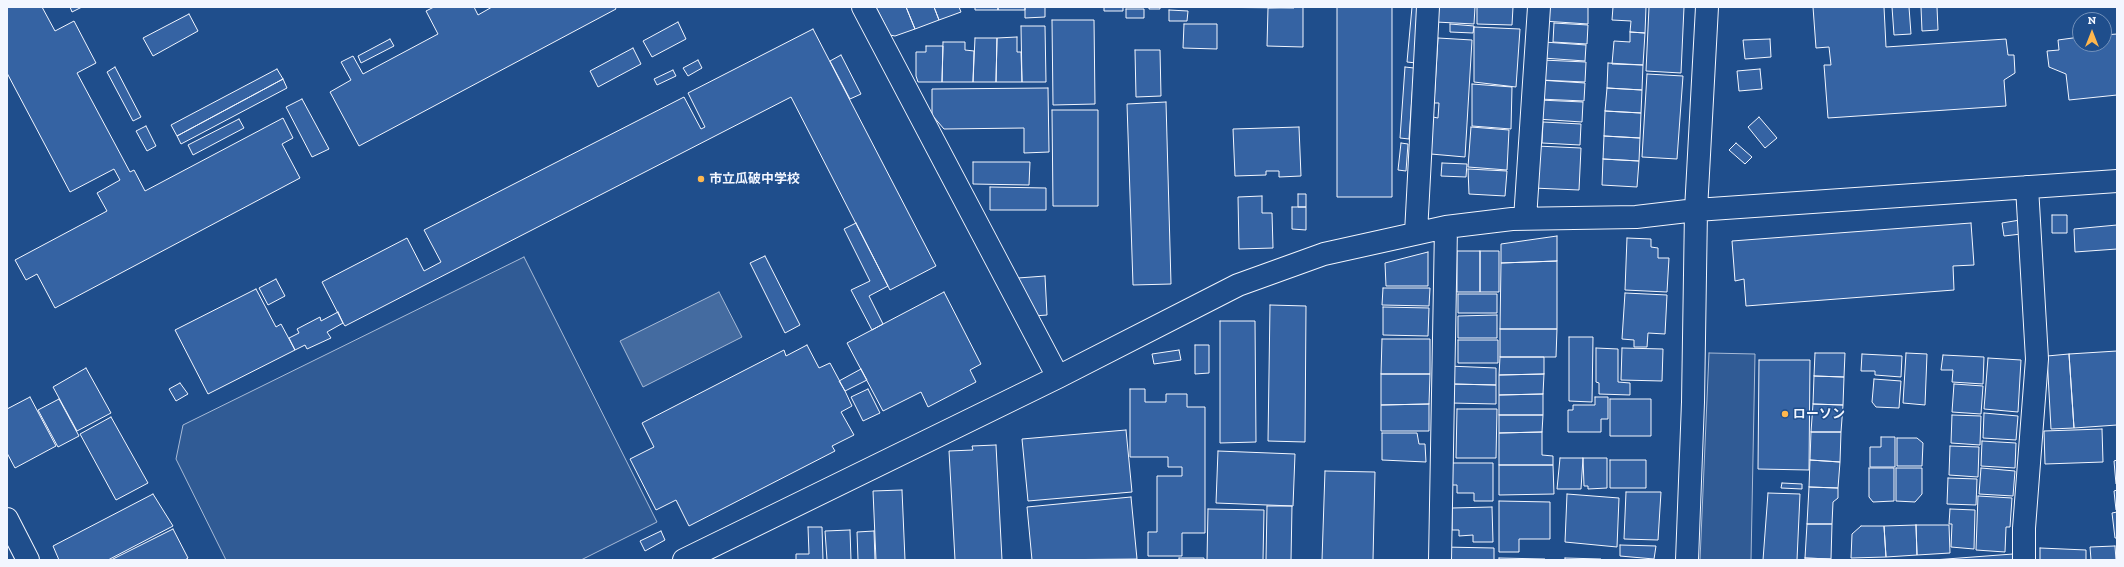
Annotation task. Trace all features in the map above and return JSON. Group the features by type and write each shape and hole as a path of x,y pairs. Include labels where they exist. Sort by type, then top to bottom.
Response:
{"street":[{"path":"863,7 1058,377"},
{"path":"1416,233 1428,7"},
{"path":"1525,219 1539,7"},
{"path":"1687,560 1693,402 1696,210 1707,7"},
{"path":"696,557 1058,377 1238,285 1324,254 1446,227 1525,219 1636,217 1696,210 2117,181"},
{"path":"2024,560 2024,528 2037,359 2027,187"},
{"path":"1440,560 1446,227"},
{"path":"7,518 28,560"}],"shaded area":[{"path":"524,257 657,522 581,560 226,560 176,459 183,425"},
{"path":"719,292 742,337 643,387 620,341"},
{"path":"1709,353 1755,354 1751,560 1700,560"}],"building":[{"path":"7,7 42,7 55,31 74,21 96,63 77,73 130,172 134,170 145,191 283,118 293,138 282,144 300,178 55,308 37,274 26,280 15,260 107,211 97,193 120,180 114,169 70,192 7,73"},
{"path":"70,7 82,7 72,12"},
{"path":"434,7 474,7 478,15 492,7 615,7 616,9 359,146 330,92 351,80 341,62 353,56 363,74 438,34 426,11"},
{"path":"876,7 906,7 915,29 895,36 890,35"},
{"path":"906,7 934,7 939,20 915,29"},
{"path":"934,7 959,7 961,12 939,20"},
{"path":"975,7 998,7 998,10 975,10"},
{"path":"998,7 1025,7 1025,10 998,10"},
{"path":"1025,7 1045,7 1045,17 1025,18"},
{"path":"1104,7 1123,7 1123,11 1104,11"},
{"path":"1149,7 1160,7 1160,9 1149,9"},
{"path":"1186,7 1294,7 1294,8"},
{"path":"1303,7 1303,47 1267,46 1268,8"},
{"path":"1337,7 1392,7 1392,197 1337,197"},
{"path":"1412,7 1421,7 1416,63 1407,62"},
{"path":"1437,7 1475,7 1474,24 1436,22"},
{"path":"1477,7 1513,7 1512,25 1477,24"},
{"path":"1544,7 1588,7 1588,24 1543,21"},
{"path":"1613,7 1646,7 1645,33 1630,32 1631,21 1612,20"},
{"path":"1649,7 1684,7 1681,73 1646,71"},
{"path":"1813,7 1884,7 1886,47 2006,39 2008,55 2014,55 2015,73 2004,80 2006,106 1828,118 1824,65 1831,65 1829,47 1816,48"},
{"path":"1892,7 1909,7 1911,34 1894,35"},
{"path":"1921,7 1937,7 1938,30 1922,31"},
{"path":"1126,9 1144,9 1144,18 1126,18"},
{"path":"1169,10 1188,11 1187,21 1169,21"},
{"path":"189,14 198,31 153,56 143,38"},
{"path":"1052,20 1094,20 1095,104 1053,105"},
{"path":"678,22 686,39 652,57 643,41"},
{"path":"1554,23 1588,25 1587,44 1553,42"},
{"path":"1184,24 1217,24 1217,49 1183,48"},
{"path":"1450,24 1474,26 1473,33 1450,32"},
{"path":"1021,26 1045,26 1046,82 1022,82"},
{"path":"1474,27 1520,29 1516,87 1474,82"},
{"path":"813,29 936,266 890,290 791,97 345,326 343,323 322,282 407,238 424,271 441,262 424,230 684,97 701,129 705,127 688,93"},
{"path":"1630,32 1645,33 1643,65 1612,64 1614,41 1630,42"},
{"path":"2112,34 2117,34 2117,95 2069,100 2066,74 2049,67 2047,51 2059,50 2058,40 2072,38 2072,52 2112,52"},
{"path":"1017,37 1017,52 1021,52 1022,82 996,82 997,38"},
{"path":"975,38 997,38 996,82 973,82"},
{"path":"1438,38 1472,40 1465,157 1431,154 1433,117 1438,118 1439,103 1434,103"},
{"path":"390,39 394,46 361,63 358,56"},
{"path":"1770,39 1771,57 1745,59 1743,40"},
{"path":"943,42 965,42 965,50 974,51 973,82 942,82"},
{"path":"1544,42 1586,45 1585,61 1543,58"},
{"path":"926,46 943,46 942,82 918,82 916,76 916,52 926,52"},
{"path":"633,48 641,64 598,87 590,71"},
{"path":"1135,50 1160,50 1161,96 1136,97"},
{"path":"841,55 861,94 850,99 830,61"},
{"path":"698,60 702,68 688,76 683,68"},
{"path":"1542,60 1586,62 1585,82 1541,80"},
{"path":"1608,63 1643,65 1642,90 1607,88"},
{"path":"115,67 141,117 133,121 107,72"},
{"path":"1405,67 1414,68 1409,139 1400,138"},
{"path":"277,69 283,79 177,136 171,125"},
{"path":"1760,69 1762,89 1739,91 1737,71"},
{"path":"673,70 676,76 657,85 654,79"},
{"path":"1647,74 1683,76 1677,159 1642,157"},
{"path":"283,79 287,88 181,144 177,136"},
{"path":"1539,80 1585,83 1584,101 1539,99"},
{"path":"1472,84 1512,87 1511,129 1472,126"},
{"path":"1048,88 1049,152 1024,153 1024,128 944,129 932,115 932,89"},
{"path":"1607,88 1642,90 1641,113 1605,111"},
{"path":"302,99 329,149 312,157 286,107"},
{"path":"1539,100 1583,102 1582,122 1537,119"},
{"path":"1166,102 1171,284 1133,285 1127,104"},
{"path":"1052,110 1098,110 1098,206 1053,206"},
{"path":"1605,111 1641,113 1640,138 1604,136"},
{"path":"1759,117 1777,138 1765,148 1748,127"},
{"path":"239,119 244,128 193,155 188,145"},
{"path":"1543,122 1581,124 1580,145 1542,143"},
{"path":"146,126 156,146 147,151 136,131"},
{"path":"1299,127 1301,176 1279,177 1279,171 1266,171 1266,175 1235,176 1233,129"},
{"path":"1471,127 1509,130 1507,170 1468,167"},
{"path":"1604,136 1640,138 1639,161 1603,159"},
{"path":"1401,143 1408,144 1406,171 1398,170"},
{"path":"1736,143 1752,157 1745,164 1729,150"},
{"path":"1536,146 1581,148 1579,190 1533,188"},
{"path":"1603,159 1639,161 1637,187 1602,185"},
{"path":"973,162 1030,162 1029,185 973,184"},
{"path":"1442,163 1467,164 1466,177 1441,176"},
{"path":"1468,169 1507,171 1505,196 1469,194"},
{"path":"990,187 1046,188 1046,210 990,210"},
{"path":"1298,194 1306,194 1306,207 1298,207"},
{"path":"1262,196 1262,213 1272,213 1273,248 1239,249 1238,197"},
{"path":"1292,207 1306,207 1306,230 1292,229"},
{"path":"2052,215 2067,215 2067,233 2052,233"},
{"path":"2020,220 2021,234 2004,236 2002,223"},
{"path":"856,223 888,286 869,296 883,324 872,330 851,290 870,281 844,229"},
{"path":"1971,223 1974,265 1953,266 1954,290 1746,306 1744,279 1735,281 1732,241"},
{"path":"2117,225 2117,249 2075,252 2074,229"},
{"path":"1557,236 1557,261 1501,263 1501,244"},
{"path":"1627,238 1651,239 1651,247 1658,248 1658,258 1669,258 1667,292 1625,290"},
{"path":"1457,251 1480,251 1480,292 1457,292"},
{"path":"1480,251 1499,251 1499,292 1480,292"},
{"path":"1428,252 1428,286 1386,286 1385,263"},
{"path":"765,256 800,325 785,333 750,263"},
{"path":"1557,261 1557,329 1500,329 1501,263"},
{"path":"1045,276 1047,315 1034,316 1018,278"},
{"path":"276,279 285,296 268,305 259,288"},
{"path":"1383,288 1430,288 1429,306 1382,305"},
{"path":"256,289 276,327 281,324 295,350 208,394 175,330"},
{"path":"944,292 981,364 970,370 976,382 928,407 921,392 883,411 847,343"},
{"path":"1625,293 1667,295 1665,334 1648,333 1647,347 1634,347 1634,340 1622,339"},
{"path":"1458,294 1497,294 1497,313 1458,313"},
{"path":"1270,305 1306,306 1305,442 1268,441"},
{"path":"1383,307 1429,308 1428,336 1383,335"},
{"path":"338,312 343,323 327,332 331,338 307,349 305,345 295,350 289,338 299,333 297,329 320,317 321,321"},
{"path":"1497,315 1497,338 1458,338 1458,316"},
{"path":"1220,321 1255,321 1256,442 1220,443"},
{"path":"1500,329 1557,329 1556,357 1500,357"},
{"path":"1569,337 1593,337 1592,402 1569,401"},
{"path":"1382,339 1430,339 1430,374 1381,374"},
{"path":"1458,340 1498,340 1498,363 1458,363"},
{"path":"807,345 819,368 830,363 845,391 852,406 841,412 854,435 832,446 835,451 689,526 676,500 656,510 630,459 654,447 642,423 784,350 786,356"},
{"path":"1195,345 1209,345 1209,373 1195,374"},
{"path":"1596,348 1618,349 1618,382 1630,383 1630,395 1599,394 1599,383 1596,382"},
{"path":"1622,348 1663,349 1662,381 1621,380"},
{"path":"1179,350 1181,360 1154,364 1152,354"},
{"path":"2117,351 2117,425 2074,428 2069,354"},
{"path":"1815,353 1845,353 1844,377 1814,376"},
{"path":"1906,353 1927,354 1925,405 1903,403"},
{"path":"1862,354 1902,356 1901,377 1875,375 1875,371 1861,371"},
{"path":"2069,354 2074,428 2051,429 2047,356"},
{"path":"1943,355 1984,357 1983,384 1952,382 1953,370 1941,370"},
{"path":"1500,357 1544,357 1544,374 1499,375"},
{"path":"1988,358 2021,360 2018,412 1984,409"},
{"path":"1759,360 1810,360 1809,470 1758,469"},
{"path":"1448,366 1496,368 1496,385 1452,384"},
{"path":"86,368 111,413 77,431 53,387"},
{"path":"861,369 867,380 845,391 839,381"},
{"path":"1381,374 1430,374 1429,404 1381,405"},
{"path":"1544,374 1543,394 1499,395 1499,375"},
{"path":"1814,376 1844,377 1843,405 1813,404"},
{"path":"1874,379 1901,381 1899,408 1876,407 1872,402"},
{"path":"180,383 188,394 176,401 169,389"},
{"path":"1452,384 1496,385 1496,404 1451,403"},
{"path":"1954,384 1983,386 1981,414 1952,412"},
{"path":"868,389 880,413 863,421 851,397"},
{"path":"1130,389 1145,389 1145,402 1166,402 1166,394 1187,394 1187,407 1205,407 1205,533 1182,533 1182,556 1148,556 1148,532 1157,532 1157,476 1182,476 1182,467 1168,467 1168,457 1130,457"},
{"path":"1543,394 1543,415 1499,415 1499,395"},
{"path":"30,397 56,446 15,468 7,453 7,409"},
{"path":"1595,397 1608,397 1608,419 1601,419 1601,432 1568,432 1568,410 1573,410 1573,405 1595,405"},
{"path":"59,399 79,436 58,447 38,410"},
{"path":"1610,399 1651,399 1651,436 1610,436"},
{"path":"1429,404 1429,431 1381,431 1381,405"},
{"path":"1813,404 1843,405 1841,432 1811,432"},
{"path":"1457,409 1497,409 1496,458 1456,458"},
{"path":"1984,413 2018,416 2016,440 1983,438"},
{"path":"1499,415 1543,415 1542,432 1499,433"},
{"path":"1952,415 1981,416 1980,445 1951,443"},
{"path":"111,417 148,483 116,500 80,434"},
{"path":"2102,429 2103,462 2045,464 2044,431"},
{"path":"1126,430 1132,492 1028,501 1022,439"},
{"path":"1542,432 1542,455 1553,456 1553,465 1499,465 1499,433"},
{"path":"1811,432 1841,432 1840,462 1810,460"},
{"path":"1382,433 1417,433 1419,444 1425,444 1426,462 1382,460"},
{"path":"1881,437 1895,437 1895,467 1870,467 1870,447 1881,447"},
{"path":"1897,438 1917,438 1923,443 1922,466 1897,466"},
{"path":"1982,441 2016,443 2015,468 1981,466"},
{"path":"996,445 1002,560 955,560 949,451 973,450 972,446"},
{"path":"1950,446 1979,447 1978,477 1949,475"},
{"path":"1218,451 1295,454 1293,506 1216,503"},
{"path":"1560,458 1583,458 1581,489 1557,489"},
{"path":"1583,458 1607,458 1607,488 1588,489 1588,486 1584,486"},
{"path":"1610,460 1646,460 1646,488 1610,488"},
{"path":"1810,460 1840,462 1838,488 1809,487"},
{"path":"2117,460 2117,484 2116,484 2114,461"},
{"path":"1452,463 1493,463 1493,501 1474,501 1474,493 1457,493 1457,485 1452,485"},
{"path":"1499,465 1553,465 1554,494 1499,495"},
{"path":"1869,468 1894,468 1894,501 1873,502 1869,497"},
{"path":"1896,468 1922,468 1922,494 1915,502 1896,501"},
{"path":"1981,468 2015,471 2013,496 1979,494"},
{"path":"1325,471 1375,472 1373,560 1322,560"},
{"path":"1948,478 1977,479 1976,505 1947,504"},
{"path":"1782,483 1802,484 1802,489 1781,488"},
{"path":"1809,487 1838,488 1838,498 1833,502 1832,524 1807,524"},
{"path":"902,490 905,560 876,560 873,491"},
{"path":"2117,490 2117,510 2116,510 2114,491"},
{"path":"1626,492 1661,492 1658,540 1624,539"},
{"path":"1768,493 1800,494 1797,560 1763,560"},
{"path":"153,494 173,526 108,560 59,560 53,546"},
{"path":"1567,494 1619,498 1617,547 1565,542"},
{"path":"1978,496 2012,498 2010,527 2006,527 2005,552 1976,550"},
{"path":"1131,497 1137,559 1032,560 1027,507"},
{"path":"1499,501 1550,502 1550,539 1519,539 1519,552 1499,552"},
{"path":"1267,506 1292,506 1291,560 1266,560"},
{"path":"1492,507 1493,542 1473,542 1473,535 1459,536 1459,530 1452,530 1452,508"},
{"path":"1208,509 1264,510 1263,560 1207,560"},
{"path":"1950,509 1975,510 1974,549 1951,547 1952,524 1949,524"},
{"path":"2117,512 2117,538 2115,538 2112,513"},
{"path":"1807,524 1832,524 1831,559 1805,558"},
{"path":"1916,525 1949,525 1950,553 1917,555"},
{"path":"1916,525 1917,555 1886,557 1884,526"},
{"path":"1861,526 1884,526 1886,557 1851,558 1852,534"},
{"path":"808,527 822,527 823,560 796,560 796,554 809,554"},
{"path":"173,529 188,558 185,560 111,560"},
{"path":"850,530 851,560 827,560 825,531"},
{"path":"661,531 665,540 645,551 640,541"},
{"path":"874,531 875,560 858,560 857,532"},
{"path":"1620,545 1656,546 1654,559 1620,556"},
{"path":"2115,546 2116,560 2091,560 2090,547"},
{"path":"1443,547 1494,548 1494,560 1443,560"},
{"path":"2040,548 2086,550 2086,560 2040,560"},
{"path":"2013,554 2013,560 1933,560"},
{"path":"1179,558 1204,558 1204,560 1179,560"},
{"path":"1499,558 1545,559 1545,560 1499,560"},
{"path":"1565,558 1601,559 1601,560 1565,560"},
{"path":"1805,558 1831,559 1831,560 1805,560"}],"place":[{"name":"市立瓜破中学校","path":"701,179"},
{"name":"ローソン","path":"1785,414"}]}
